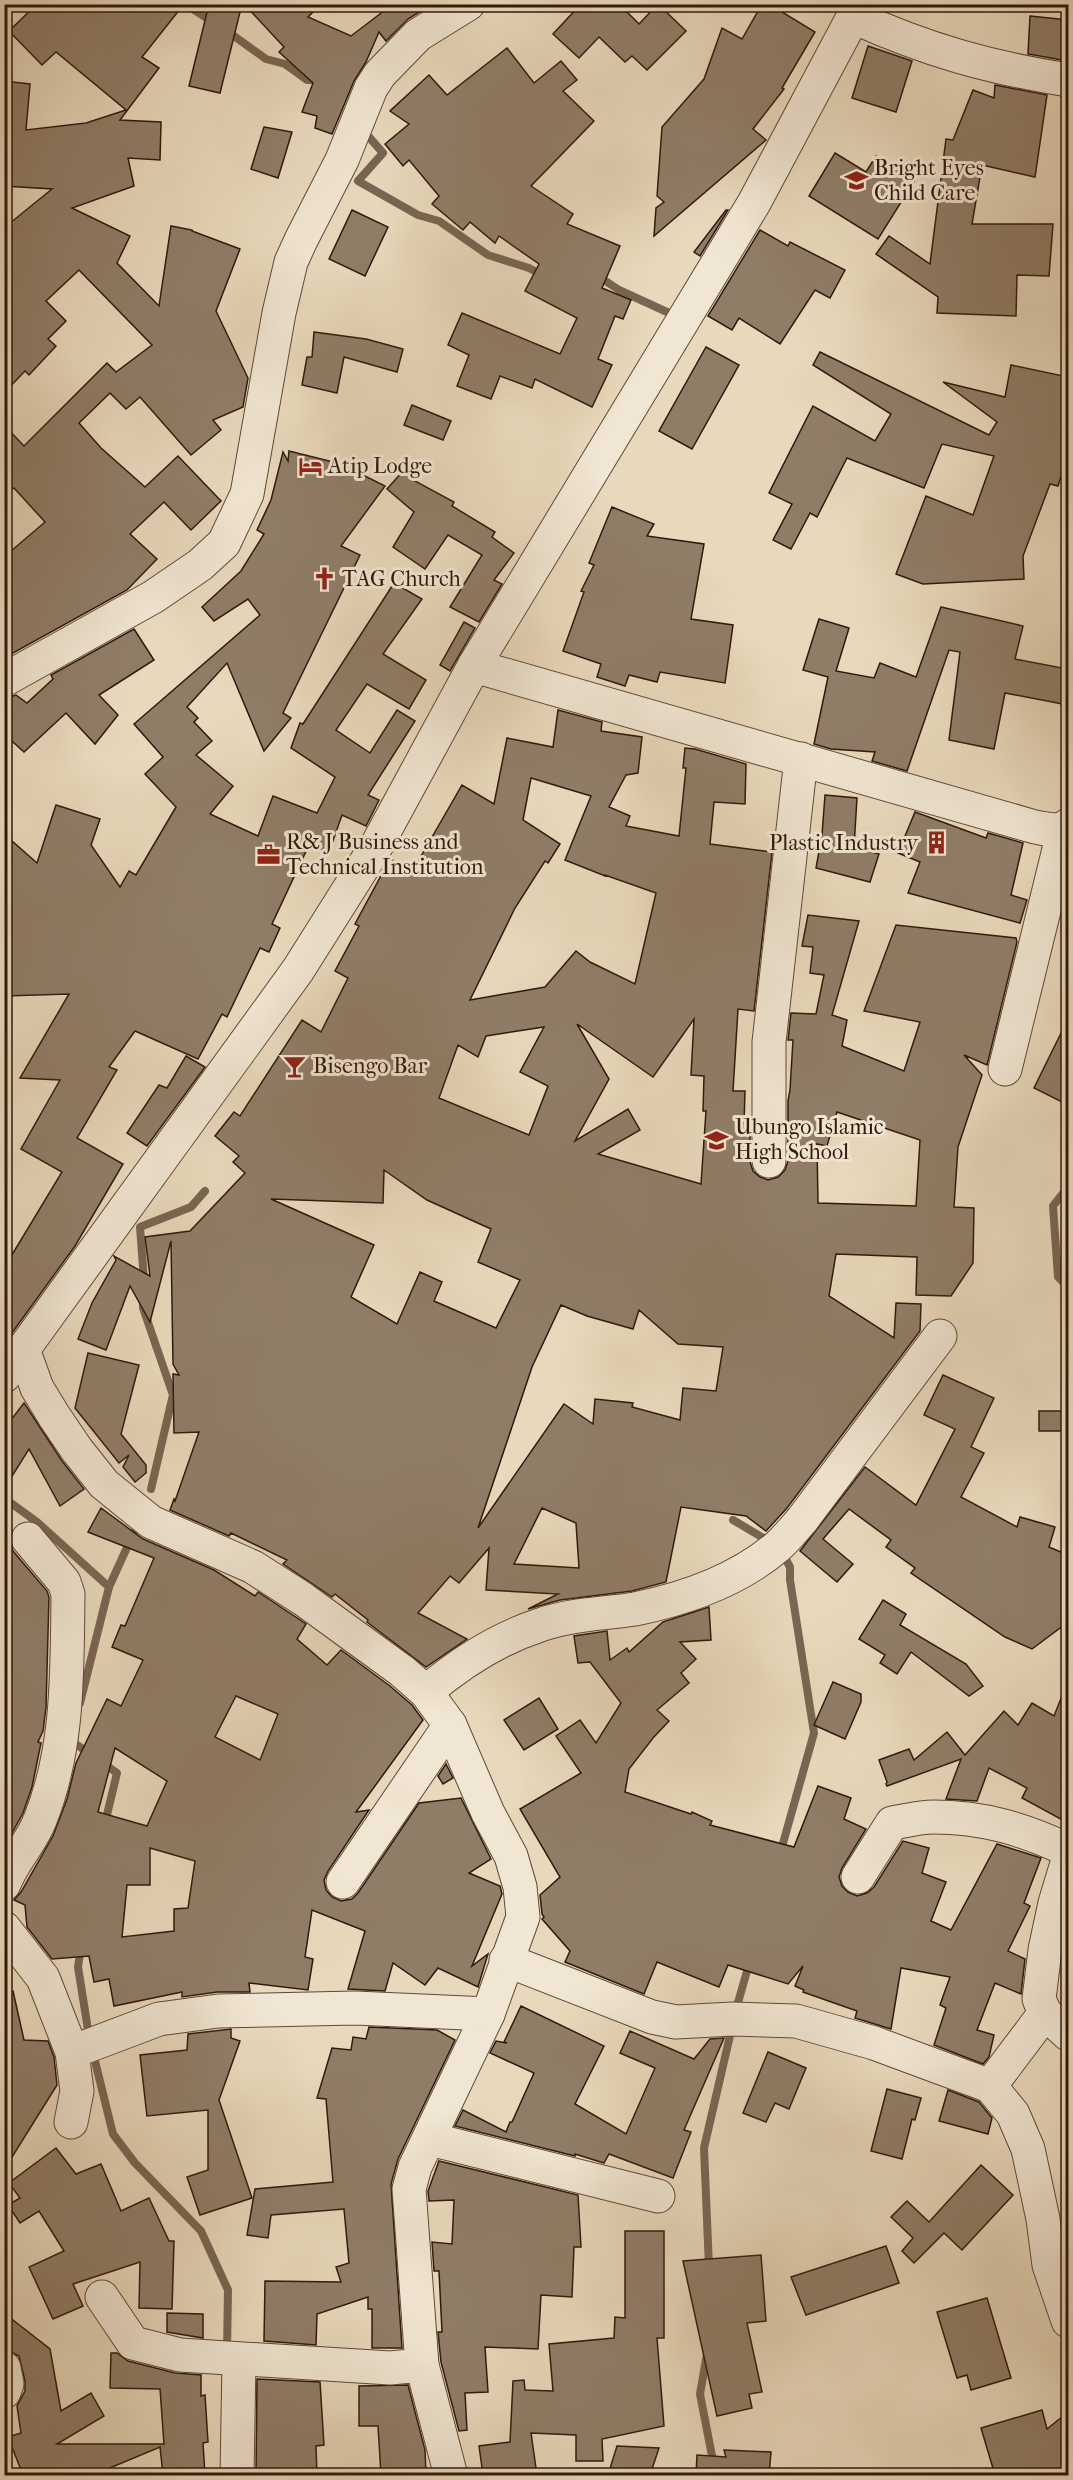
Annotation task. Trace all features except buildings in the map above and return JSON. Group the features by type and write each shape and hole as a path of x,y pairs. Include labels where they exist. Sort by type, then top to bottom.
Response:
{"street":[{"path":"4,680 153,597 200,565 224,543 247,494 279,313 291,262 342,160 371,88 380,74 418,35 468,4"},
{"path":"4,1376 297,970 378,843 474,666 754,203 857,11 933,50 1022,73 1068,80"},
{"path":"474,666 1035,827 1051,830 1066,827 1005,1069"},
{"path":"769,1161 769,1042 801,759"},
{"path":"426,1692 472,1655 538,1625 567,1617 635,1608 687,1595 724,1580 756,1563 778,1546 802,1520 940,1336"},
{"path":"23,1349 29,1371 48,1407 77,1450 104,1484 152,1522 271,1577 402,1671 426,1692 450,1725 511,1856 520,1887 523,1917 488,2014 416,2167 409,2189 422,2366 451,2475"},
{"path":"9,1862 39,1821 59,1752 66,1710 68,1594 64,1582 28,1539"},
{"path":"343,1882 450,1725"},
{"path":"858,1876 892,1823 931,1816 1003,1824 1028,1832 1068,1850"},
{"path":"990,2086 1057,2024 1039,1999 1054,1903 1068,1860"},
{"path":"4,1928 43,1978 72,2052 77,2091 71,2122"},
{"path":"506,1960 652,2018 676,2022 733,2019 796,2021 874,2043 990,2086 1013,2114 1028,2149 1049,2265 1068,2321"},
{"path":"72,2052 159,2019 218,2011 355,2008 488,2014"},
{"path":"430,2139 658,2196"},
{"path":"102,2297 133,2343 180,2355 390,2368 422,2366"},
{"path":"237,2475 239,2360"},
{"path":"4,2367 7,2384 4,2392"}],"waterway":[{"path":"185,4 214,23"},
{"path":"227,31 266,59 285,64 307,80 318,80"},
{"path":"362,129 383,153 358,181 418,215 439,221 488,255 529,268 542,275"},
{"path":"598,276 619,290 678,317"},
{"path":"1068,1187 1053,1206 1058,1277 1068,1287"},
{"path":"144,1280 140,1227 191,1207 205,1191"},
{"path":"143,1301 143,1308 173,1395 151,1489"},
{"path":"4,1498 37,1522 109,1587 80,1703"},
{"path":"733,1520 770,1542"},
{"path":"109,1587 134,1532"},
{"path":"780,1854 814,1733 790,1580 790,1567 783,1554"},
{"path":"71,1738 70,1740 90,1754"},
{"path":"103,1763 117,1773 105,1823"},
{"path":"81,1947 78,1967 89,2036"},
{"path":"735,2013 749,1964"},
{"path":"709,2267 704,2148 732,2027"},
{"path":"93,2053 113,2134 135,2163 201,2231 228,2290 227,2350"},
{"path":"707,2354 700,2394 713,2461 719,2476"}],"place":[{"name":"Bright Eyes Child Care","path":"856,181"},
{"name":"Atip Lodge","path":"310,466"},
{"name":"TAG Church","path":"324,579"},
{"name":"Plastic Industry","path":"936,843"},
{"name":"R& J Business and Technical Institution","path":"268,855"},
{"name":"Bisengo Bar","path":"295,1066"},
{"name":"Ubungo Islamic High School","path":"717,1140"}]}
